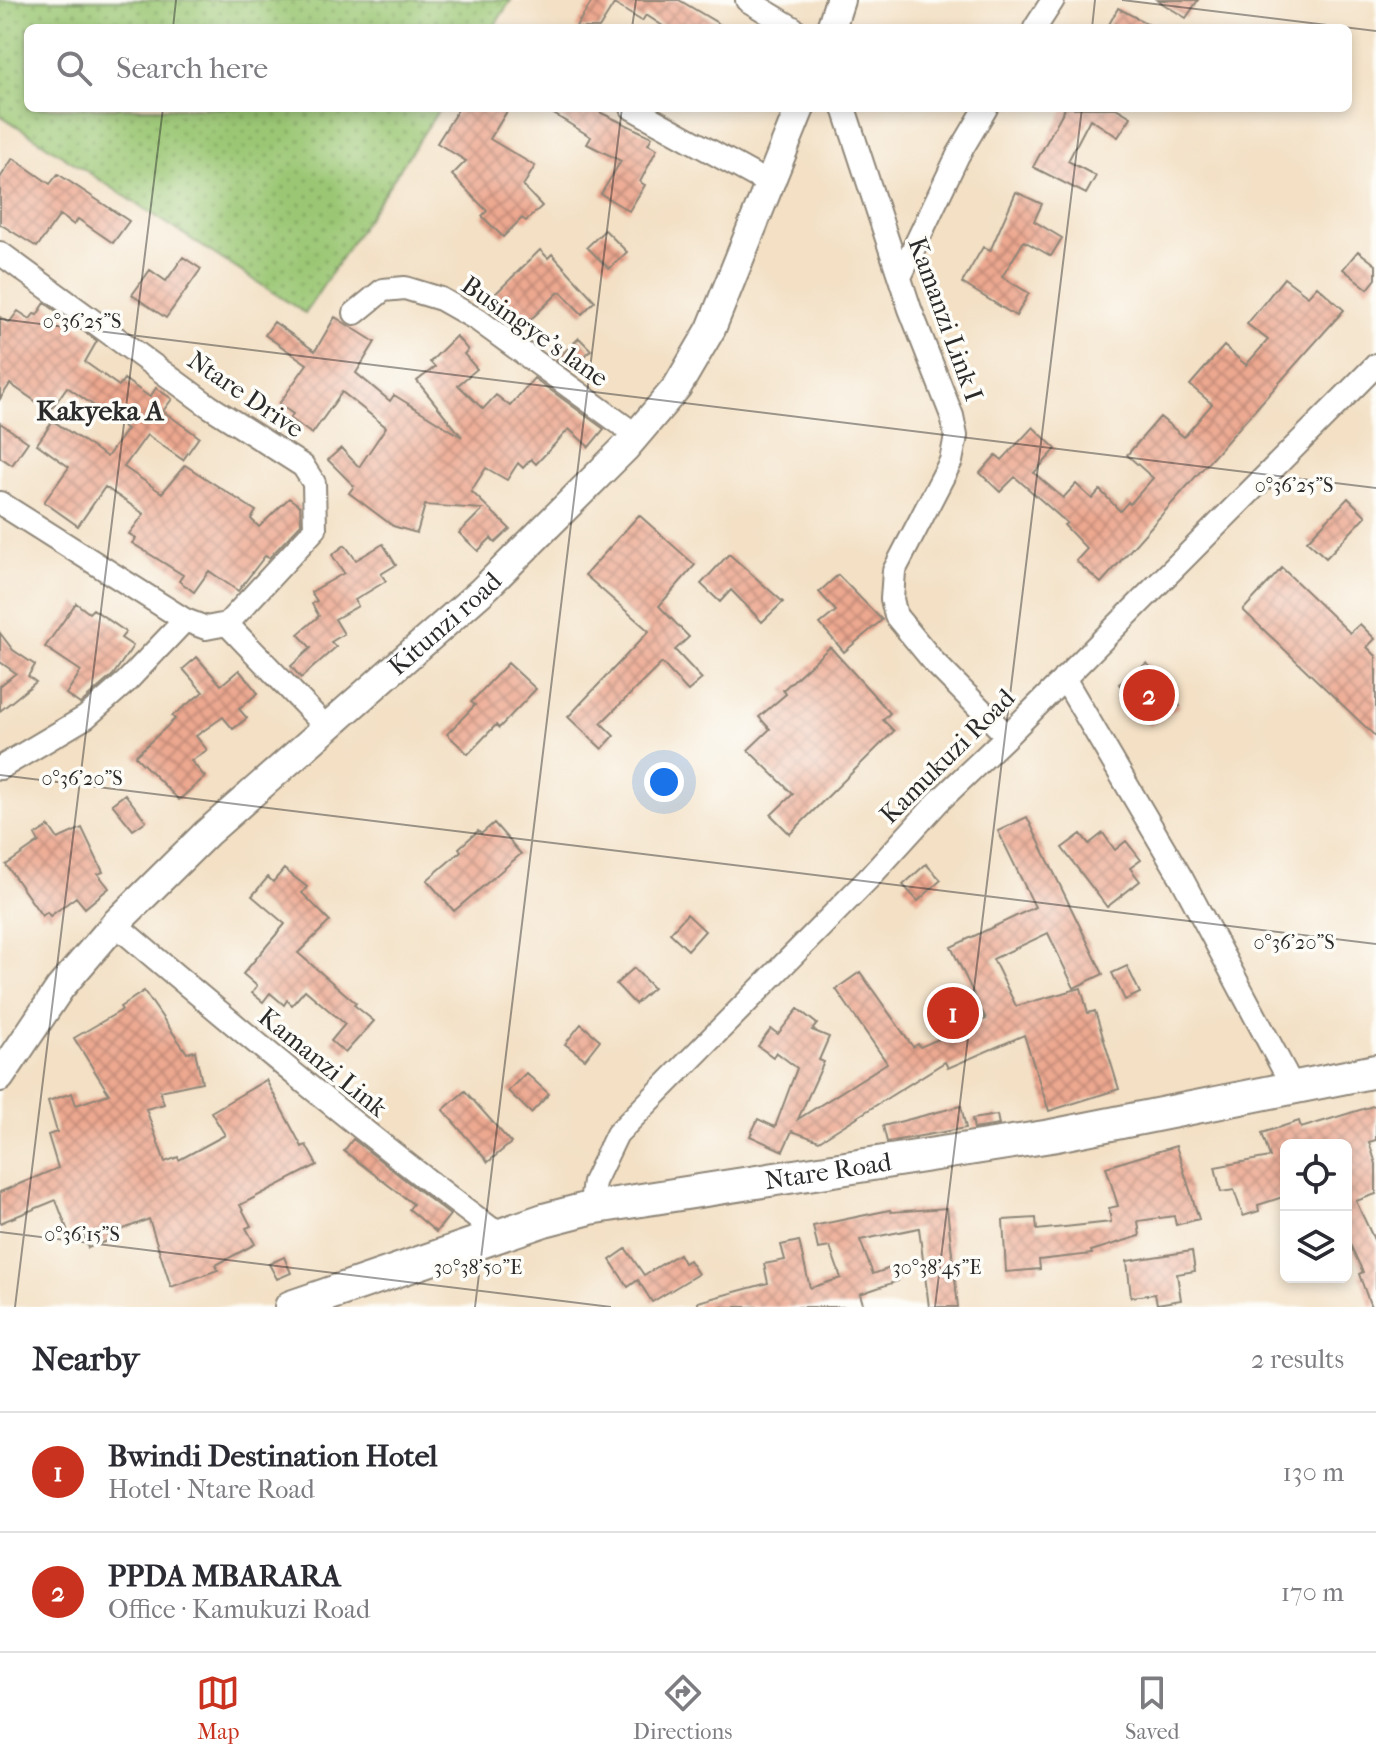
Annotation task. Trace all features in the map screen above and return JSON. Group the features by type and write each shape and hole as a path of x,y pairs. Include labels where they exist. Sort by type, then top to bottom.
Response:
{"main road":[{"name":"Ntare Road","path":"291,1307 544,1220 590,1208 1051,1136 1376,1071"}],"street":[{"path":"747,0 786,24"},
{"path":"832,24 840,0"},
{"path":"1038,24 1053,0"},
{"path":"639,112 770,184"},
{"name":"Kitunzi road","path":"0,1077 60,988 115,924 207,833 482,591 636,435 677,387 698,356 721,307 798,112"},
{"name":"Kamanzi Link I","path":"845,112 900,277 952,416 956,436 951,461 894,571 892,599 896,616 934,662 1007,736"},
{"path":"900,277 958,155 984,112"},
{"name":"Ntare Drive","path":"0,253 209,406 303,466 314,483 315,529 227,624"},
{"name":"Busingye's lane","path":"355,313 383,290 405,288 441,299 478,320 636,435"},
{"name":"Kamukuzi Road","path":"590,1208 594,1182 617,1134 868,879 938,802 1376,365"},
{"path":"0,503 185,620 206,628 227,624 327,728"},
{"path":"0,768 86,717 126,682 185,620"},
{"path":"1064,678 1182,879 1294,1089"},
{"name":"Kamanzi Link","path":"115,924 273,1058 406,1165 501,1236"}],"green space":[{"path":"0,0 511,0 496,24 24,24 24,112 437,112 305,313 0,115"}],"building":[{"path":"593,0 679,0 719,24 660,24 646,15 642,21 614,4 602,24 578,24"},
{"path":"1157,0 1198,0 1186,18"},
{"path":"1118,8 1148,24 1109,24"},
{"path":"456,112 507,112 490,139 535,166 523,186 542,206 526,221 522,218 503,237 482,216 487,211 452,175 466,161 437,143"},
{"path":"550,112 599,112 652,137 648,144 657,149 640,182 645,185 629,211 601,194 621,161 587,144 591,137"},
{"path":"1063,112 1123,112 1131,117 1118,137 1090,119 1068,161 1096,176 1086,194 1033,167"},
{"path":"13,158 50,184 58,174 129,221 113,243 78,219 74,225 60,215 37,247 0,224 0,178"},
{"path":"1016,192 1042,204 1034,221 1062,238 1051,256 1024,241 1002,277 1029,293 1016,316 962,283 983,247 990,251"},
{"path":"605,230 627,252 609,269 587,247"},
{"path":"540,250 548,258 552,254 595,301 582,314 561,292 558,293 518,332 485,304"},
{"path":"1358,251 1376,265 1376,279 1368,289 1343,269"},
{"path":"183,257 201,269 166,318 132,295 150,270 166,281"},
{"path":"1284,278 1308,296 1317,286 1344,310 1101,583 1076,561 1087,549 1064,525 1067,523 1015,477 1000,492 980,473 996,455 1002,460 1033,427 1056,449 1034,473 1063,498 1076,484 1092,499 1100,490 1120,511 1153,478 1127,455 1160,417 1184,437 1212,404 1190,385 1224,346 1246,365 1268,340 1247,324"},
{"path":"45,303 97,341 85,362 119,386 124,379 150,397 156,388 172,399 163,411 199,437 183,460 147,435 124,467 162,493 185,465 256,511 251,519 259,527 289,498 300,506 301,524 269,558 265,556 238,591 209,571 194,592 179,581 183,575 132,543 136,538 129,534 144,514 105,487 78,526 44,502 69,467 37,444 53,421 107,457 127,429 67,387 50,411 10,384 0,399 0,317 9,323 18,311 30,319"},
{"path":"335,317 375,342 356,373 390,401 394,395 462,437 417,381 435,367 430,362 456,336 468,350 464,354 477,369 458,385 483,409 496,395 510,406 534,378 604,429 589,447 569,429 536,464 531,459 523,468 518,463 507,480 486,468 471,491 510,529 495,543 491,538 478,551 459,533 483,509 425,505 417,533 393,526 349,493 354,486 328,460 341,448 359,467 386,427 342,392 312,434 290,418 293,414 279,404 307,364 265,335 274,322 315,351"},
{"path":"579,338 591,350 571,370 556,360"},
{"path":"0,423 28,442 12,465 0,457"},
{"path":"1348,498 1366,516 1326,558 1307,541"},
{"path":"639,515 695,565 659,606 689,637 675,650 702,679 688,691 662,663 601,723 614,736 602,749 568,717 649,631 585,575"},
{"path":"383,544 396,565 381,574 386,581 355,600 358,606 335,619 344,634 331,642 336,647 301,678 291,666 311,648 298,634 319,616 312,604 317,601 311,592 344,573 332,555 345,545 356,560"},
{"path":"729,554 783,602 762,622 731,590 720,602 701,584"},
{"path":"1282,568 1350,633 1360,624 1375,639 1367,647 1376,656 1376,737 1243,610"},
{"path":"838,575 882,620 844,652 820,624 836,611 819,592"},
{"path":"76,603 89,613 93,609 126,632 121,638 133,646 113,675 80,704 66,694 81,671 45,647"},
{"path":"0,633 13,650 35,665 28,676 36,682 0,711 0,686 16,673 0,662"},
{"path":"830,647 890,713 883,720 894,731 790,834 771,815 793,794 748,750 770,729 759,717 786,694 783,690"},
{"path":"197,657 221,685 239,670 258,693 239,709 247,718 233,729 223,717 196,736 207,750 191,761 205,777 179,800 135,756 175,719 172,716 203,692 183,669"},
{"path":"508,663 536,689 499,728 496,725 468,754 447,734 475,705 471,702"},
{"path":"1147,663 1180,706 1150,726 1119,684"},
{"path":"125,794 146,821 133,830 112,804"},
{"path":"1027,817 1103,974 1074,988 1048,933 993,959 1016,1006 1081,988 1088,1013 1095,1011 1119,1089 1049,1111 1024,1035 948,1068 945,1062 819,1141 792,1131 783,1151 750,1136 758,1119 775,1127 797,1068 776,1052 773,1057 758,1046 771,1029 778,1034 798,1009 817,1024 812,1030 829,1037 819,1060 824,1062 798,1119 887,1063 836,989 860,972 913,1047 918,1044 920,1047 986,1019 951,947 1035,907 998,831"},
{"path":"494,823 521,854 454,911 427,880 461,851 459,848 478,831 481,834"},
{"path":"49,826 58,839 82,828 103,872 98,874 109,888 85,908 76,897 50,916 47,912 42,916 6,865 39,842 35,835"},
{"path":"1103,833 1115,850 1126,841 1141,860 1130,868 1140,881 1107,907 1062,848 1081,834 1089,844"},
{"path":"926,864 941,880 918,901 903,885"},
{"path":"284,869 307,887 302,893 330,921 298,953 374,1021 345,1053 331,1041 345,1024 305,990 292,1005 287,1000 284,1005 270,993 263,1002 252,993 257,986 243,974 285,924 252,896 268,877 273,882"},
{"path":"687,914 705,931 688,950 670,933"},
{"path":"1127,966 1140,993 1125,1000 1112,973"},
{"path":"634,968 653,988 635,1004 616,984"},
{"path":"144,991 187,1053 195,1051 202,1082 160,1091 164,1104 146,1109 165,1162 178,1157 179,1160 225,1135 211,1112 266,1080 302,1147 306,1145 317,1165 240,1205 251,1226 246,1228 255,1244 216,1265 218,1270 171,1287 149,1219 108,1235 110,1240 88,1248 83,1234 71,1239 56,1200 0,1223 0,1192 58,1168 48,1135 57,1132 48,1101 72,1093 76,1105 109,1094 74,1038 122,1010 120,1007"},
{"path":"581,1024 600,1040 585,1059 565,1044"},
{"path":"526,1073 549,1094 531,1113 508,1091"},
{"path":"465,1091 511,1143 488,1162 443,1110"},
{"path":"1376,1105 1376,1140 1369,1142 1376,1164 1376,1194 1356,1201 1376,1244 1376,1307 1371,1307 1359,1274 1363,1272 1352,1249 1352,1139 1280,1139 1280,1198 1258,1205 1259,1211 1243,1216 1234,1190 1221,1192 1215,1167 1270,1157 1262,1133 1299,1121 1301,1128"},
{"path":"961,1106 966,1128 887,1142 883,1126"},
{"path":"997,1115 999,1125 974,1129 972,1119"},
{"path":"353,1139 450,1215 436,1232 409,1209 413,1204 344,1151"},
{"path":"1176,1146 1199,1219 1176,1225 1174,1216 1138,1221 1140,1236 1091,1251 1092,1254 1039,1260 1040,1269 1006,1272 1003,1220 1036,1218 1037,1230 1111,1222 1109,1208 1118,1206 1106,1167"},
{"path":"947,1208 958,1307 929,1307 919,1228 860,1240 873,1274 893,1267 898,1281 860,1294 864,1307 698,1307 698,1302 768,1283 764,1264 785,1260 781,1245 799,1241 810,1288 841,1278 830,1247 818,1249 813,1226 890,1210"},
{"path":"626,1249 644,1275 679,1254 684,1263 689,1260 698,1274 652,1302 638,1280 628,1287 610,1260"},
{"path":"1192,1251 1195,1271 1177,1274 1181,1300 1157,1304 1155,1294 1131,1297 1127,1261"},
{"path":"284,1257 291,1273 277,1279 269,1264"}],"place":[{"name":"PPDA MBARARA","path":"1149,695"},
{"name":"Bwindi Destination Hotel","path":"953,1013"}],"district":[{"name":"Kakyeka A","path":"100,410"}]}
